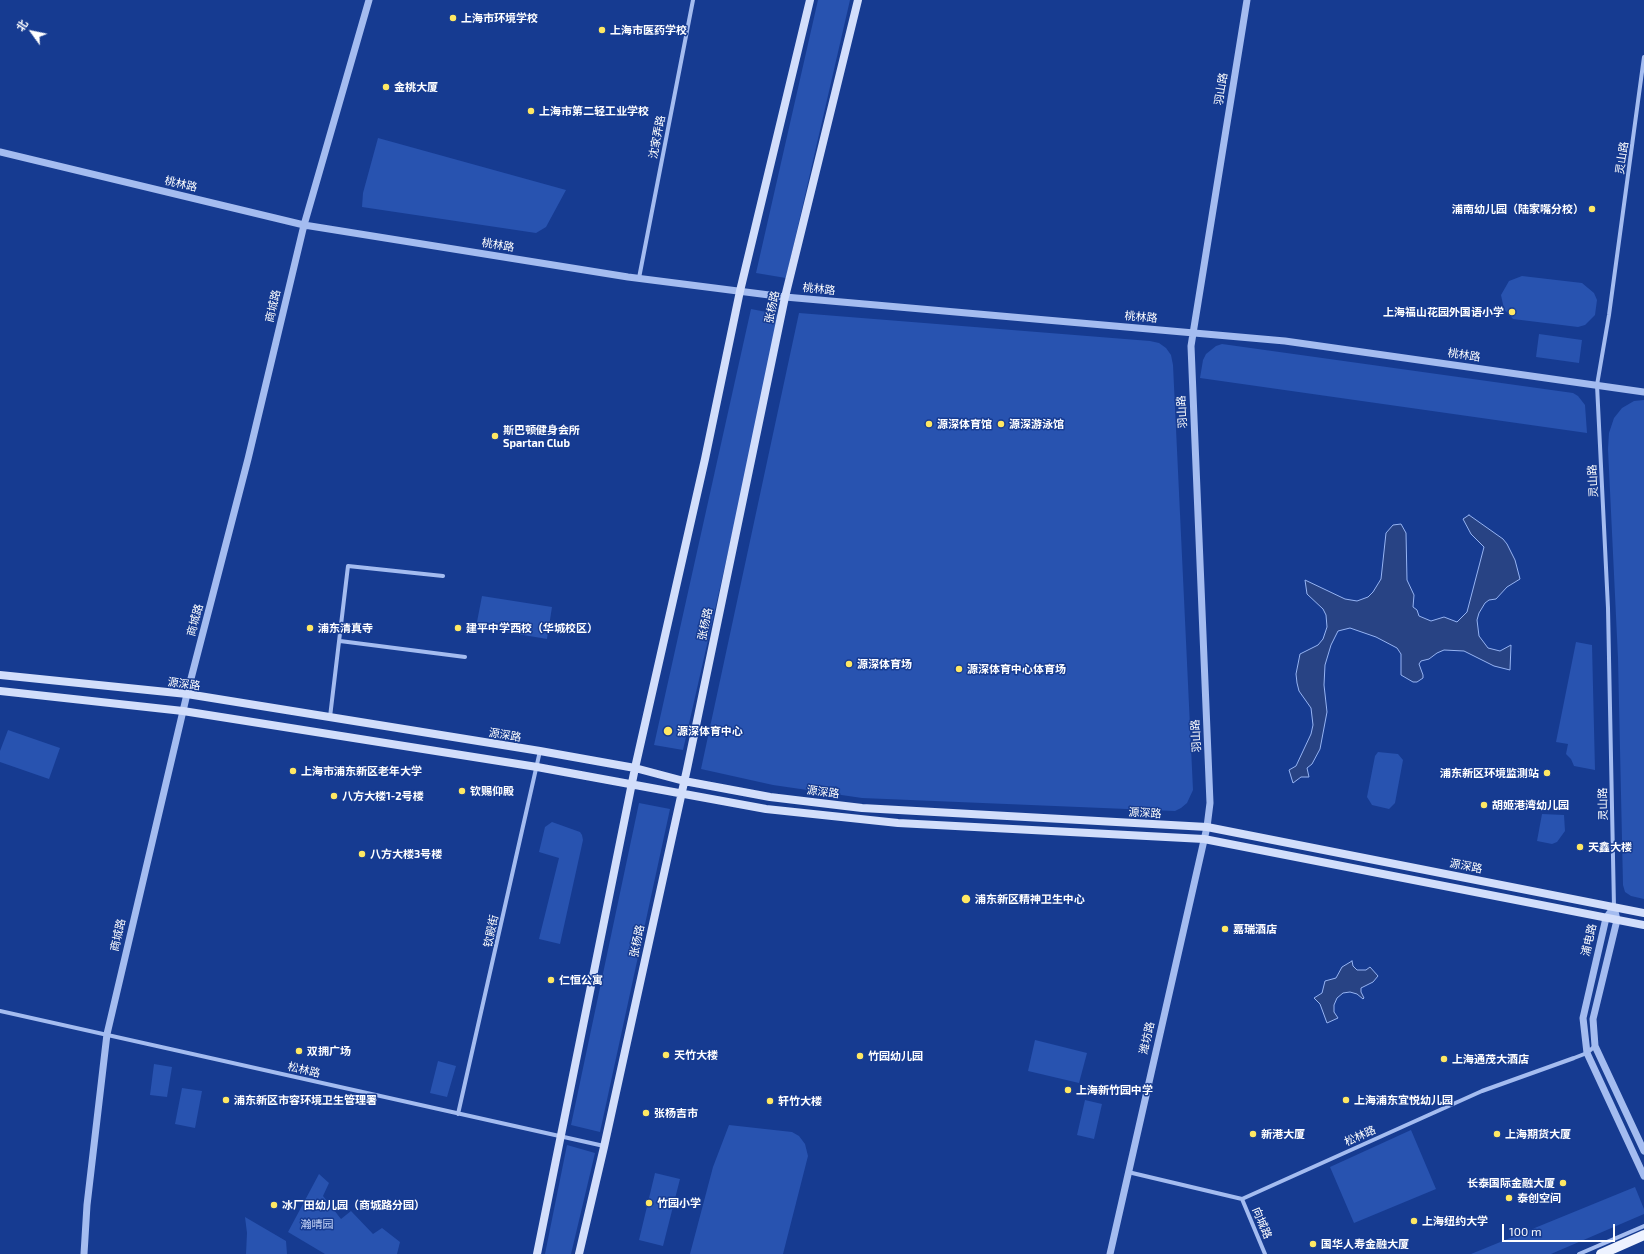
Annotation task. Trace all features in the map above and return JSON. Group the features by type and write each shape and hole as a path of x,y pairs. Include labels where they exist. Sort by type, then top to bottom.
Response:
{"main road":[{"path":"537,1254 635,768 705,459 740,291 810,0"},
{"name":"张杨路","path":"579,1254 604,1147 684,780 785,297 858,0"},
{"name":"源深路","path":"0,675 187,694 635,768 684,780 770,797 862,808 1207,827 1644,913"},
{"name":"源深路","path":"0,691 183,711 537,767 766,809 898,823 1204,838 1644,925"},
{"path":"1601,1254 1644,1235"}],"street":[{"name":"商城路","path":"84,1254 87,1205 107,1034 187,694 248,459 304,225 369,0"},
{"name":"沈家弄路","path":"639,278 692,0"},
{"name":"羽山路","path":"1207,827 1210,803 1191,359 1193,333 1247,0"},
{"name":"灵山路","path":"1614,907 1608,608 1597,385 1609,315 1644,57"},
{"name":"桃林路","path":"0,152 304,225 639,278 785,297 1286,341 1644,392"},
{"path":"330,718 348,566 443,576"},
{"path":"340,641 465,657"},
{"name":"钦殿街","path":"458,1114 540,752"},
{"name":"潍坊路","path":"1110,1254 1207,827"},
{"name":"浦电路","path":"1614,907 1606,918 1583,1018 1587,1052 1644,1176"},
{"name":"浦电路","path":"1614,907 1617,920 1593,1019 1596,1046 1644,1151"},
{"name":"松林路","path":"0,1011 604,1147"},
{"name":"松林路","path":"1242,1199 1482,1091 1587,1052 1596,1046"},
{"path":"1128,1172 1242,1199"},
{"name":"向城路","path":"1242,1199 1265,1254"},
{"path":"1579,1254 1644,1226"}],"green space":[{"path":"818,0 850,0 786,278 756,273"},
{"path":"378,138 566,190 546,227 536,233 362,207 363,193"},
{"path":"1522,276 1582,283 1594,293 1597,300 1595,315 1585,325 1578,327 1513,319 1504,309 1501,295 1509,281"},
{"path":"751,309 782,315 683,750 654,745"},
{"name":"源深体育中心","path":"799,313 1150,341 1159,343 1166,348 1171,355 1173,365 1193,790 1187,803 1181,808 1175,811 862,798 773,785 701,769"},
{"path":"1539,334 1582,340 1579,363 1536,357"},
{"path":"1222,344 1573,393 1578,396 1585,405 1587,433 1200,378 1203,360 1206,354 1216,346"},
{"path":"1644,400 1644,899 1631,896 1625,892 1623,885 1618,658 1608,449 1609,433 1614,418 1622,408 1634,401"},
{"path":"482,596 552,607 547,639 476,627"},
{"path":"1576,642 1592,645 1595,770 1574,766 1571,759 1566,754 1568,744 1556,742"},
{"path":"8,730 60,748 49,779 0,762 0,751"},
{"path":"1378,752 1398,754 1403,760 1395,803 1389,809 1372,805 1367,797 1375,756"},
{"path":"639,803 670,809 600,1132 571,1125"},
{"path":"1542,814 1564,815 1565,831 1557,842 1552,844 1537,841"},
{"path":"552,822 580,832 583,840 560,944 539,939 559,858 539,852 545,827"},
{"path":"1035,1040 1087,1053 1079,1083 1028,1071"},
{"path":"438,1061 456,1066 447,1097 430,1093"},
{"path":"154,1064 172,1067 167,1097 150,1095"},
{"path":"182,1088 202,1091 195,1128 175,1124"},
{"path":"1085,1100 1102,1104 1094,1139 1077,1135"},
{"path":"729,1125 792,1132 799,1136 805,1144 808,1156 783,1254 690,1254 713,1167"},
{"path":"1411,1130 1436,1189 1354,1223 1330,1167"},
{"path":"567,1145 595,1153 571,1254 545,1254"},
{"path":"655,1173 680,1179 663,1246 639,1240"},
{"name":"瀚晴园","path":"319,1174 329,1183 323,1196 341,1219 351,1211 373,1234 382,1228 400,1242 397,1254 325,1254 288,1232"},
{"path":"1635,1187 1644,1209 1644,1214 1551,1254 1471,1254"},
{"path":"245,1217 286,1241 287,1254 246,1254 247,1233"}],"shaded area":[{"path":"1469,515 1503,539 1515,560 1520,579 1507,587 1496,599 1489,600 1485,603 1477,620 1479,636 1488,648 1500,651 1511,645 1510,670 1494,666 1464,651 1444,650 1429,659 1421,661 1419,664 1423,678 1417,682 1413,682 1401,675 1401,654 1397,648 1376,637 1350,628 1338,631 1331,645 1325,665 1324,685 1327,712 1320,749 1312,764 1307,768 1309,777 1301,777 1293,783 1289,770 1296,766 1311,734 1313,725 1311,708 1299,691 1297,683 1296,674 1300,654 1318,645 1323,639 1327,627 1326,615 1323,609 1307,594 1305,580 1345,599 1357,601 1368,597 1381,579 1386,533 1393,525 1401,524 1406,533 1407,580 1414,595 1413,607 1417,610 1419,616 1431,621 1444,617 1457,622 1467,612 1484,547 1471,534 1463,519"},
{"path":"1352,961 1353,966 1357,970 1366,970 1370,967 1378,976 1373,982 1361,988 1363,999 1357,994 1350,992 1343,993 1337,998 1334,1005 1334,1012 1338,1018 1327,1023 1320,1004 1314,998 1322,993 1325,981 1336,978 1342,967"}],"place":[{"name":"上海市环境学校","path":"453,18"},
{"name":"上海市医药学校","path":"602,30"},
{"name":"金桃大厦","path":"386,87"},
{"name":"上海市第二轻工业学校","path":"531,111"},
{"name":"浦南幼儿园（陆家嘴分校）","path":"1592,209"},
{"name":"上海福山花园外国语小学","path":"1512,312"},
{"name":"源深体育馆","path":"929,424"},
{"name":"源深游泳馆","path":"1001,424"},
{"name":"斯巴顿健身会所 Spartan Club","path":"495,436"},
{"name":"浦东清真寺","path":"310,628"},
{"name":"建平中学西校（华城校区）","path":"458,628"},
{"name":"源深体育场","path":"849,664"},
{"name":"源深体育中心体育场","path":"959,669"},
{"name":"源深体育中心","path":"668,731"},
{"name":"上海市浦东新区老年大学","path":"293,771"},
{"name":"浦东新区环境监测站","path":"1547,773"},
{"name":"钦赐仰殿","path":"462,791"},
{"name":"八方大楼1-2号楼","path":"334,796"},
{"name":"胡姬港湾幼儿园","path":"1484,805"},
{"name":"天鑫大楼","path":"1580,847"},
{"name":"八方大楼3号楼","path":"362,854"},
{"name":"浦东新区精神卫生中心","path":"966,899"},
{"name":"嘉瑞酒店","path":"1225,929"},
{"name":"仁恒公寓","path":"551,980"},
{"name":"双拥广场","path":"299,1051"},
{"name":"天竹大楼","path":"666,1055"},
{"name":"竹园幼儿园","path":"860,1056"},
{"name":"上海通茂大酒店","path":"1444,1059"},
{"name":"上海新竹园中学","path":"1068,1090"},
{"name":"浦东新区市容环境卫生管理署","path":"226,1100"},
{"name":"上海浦东宜悦幼儿园","path":"1346,1100"},
{"name":"轩竹大楼","path":"770,1101"},
{"name":"张杨吉市","path":"646,1113"},
{"name":"新港大厦","path":"1253,1134"},
{"name":"上海期货大厦","path":"1497,1134"},
{"name":"长泰国际金融大厦","path":"1563,1183"},
{"name":"泰创空间","path":"1509,1198"},
{"name":"竹园小学","path":"649,1203"},
{"name":"冰厂田幼儿园（商城路分园）","path":"274,1205"},
{"name":"上海纽约大学","path":"1414,1221"},
{"name":"国华人寿金融大厦","path":"1313,1244"}]}
